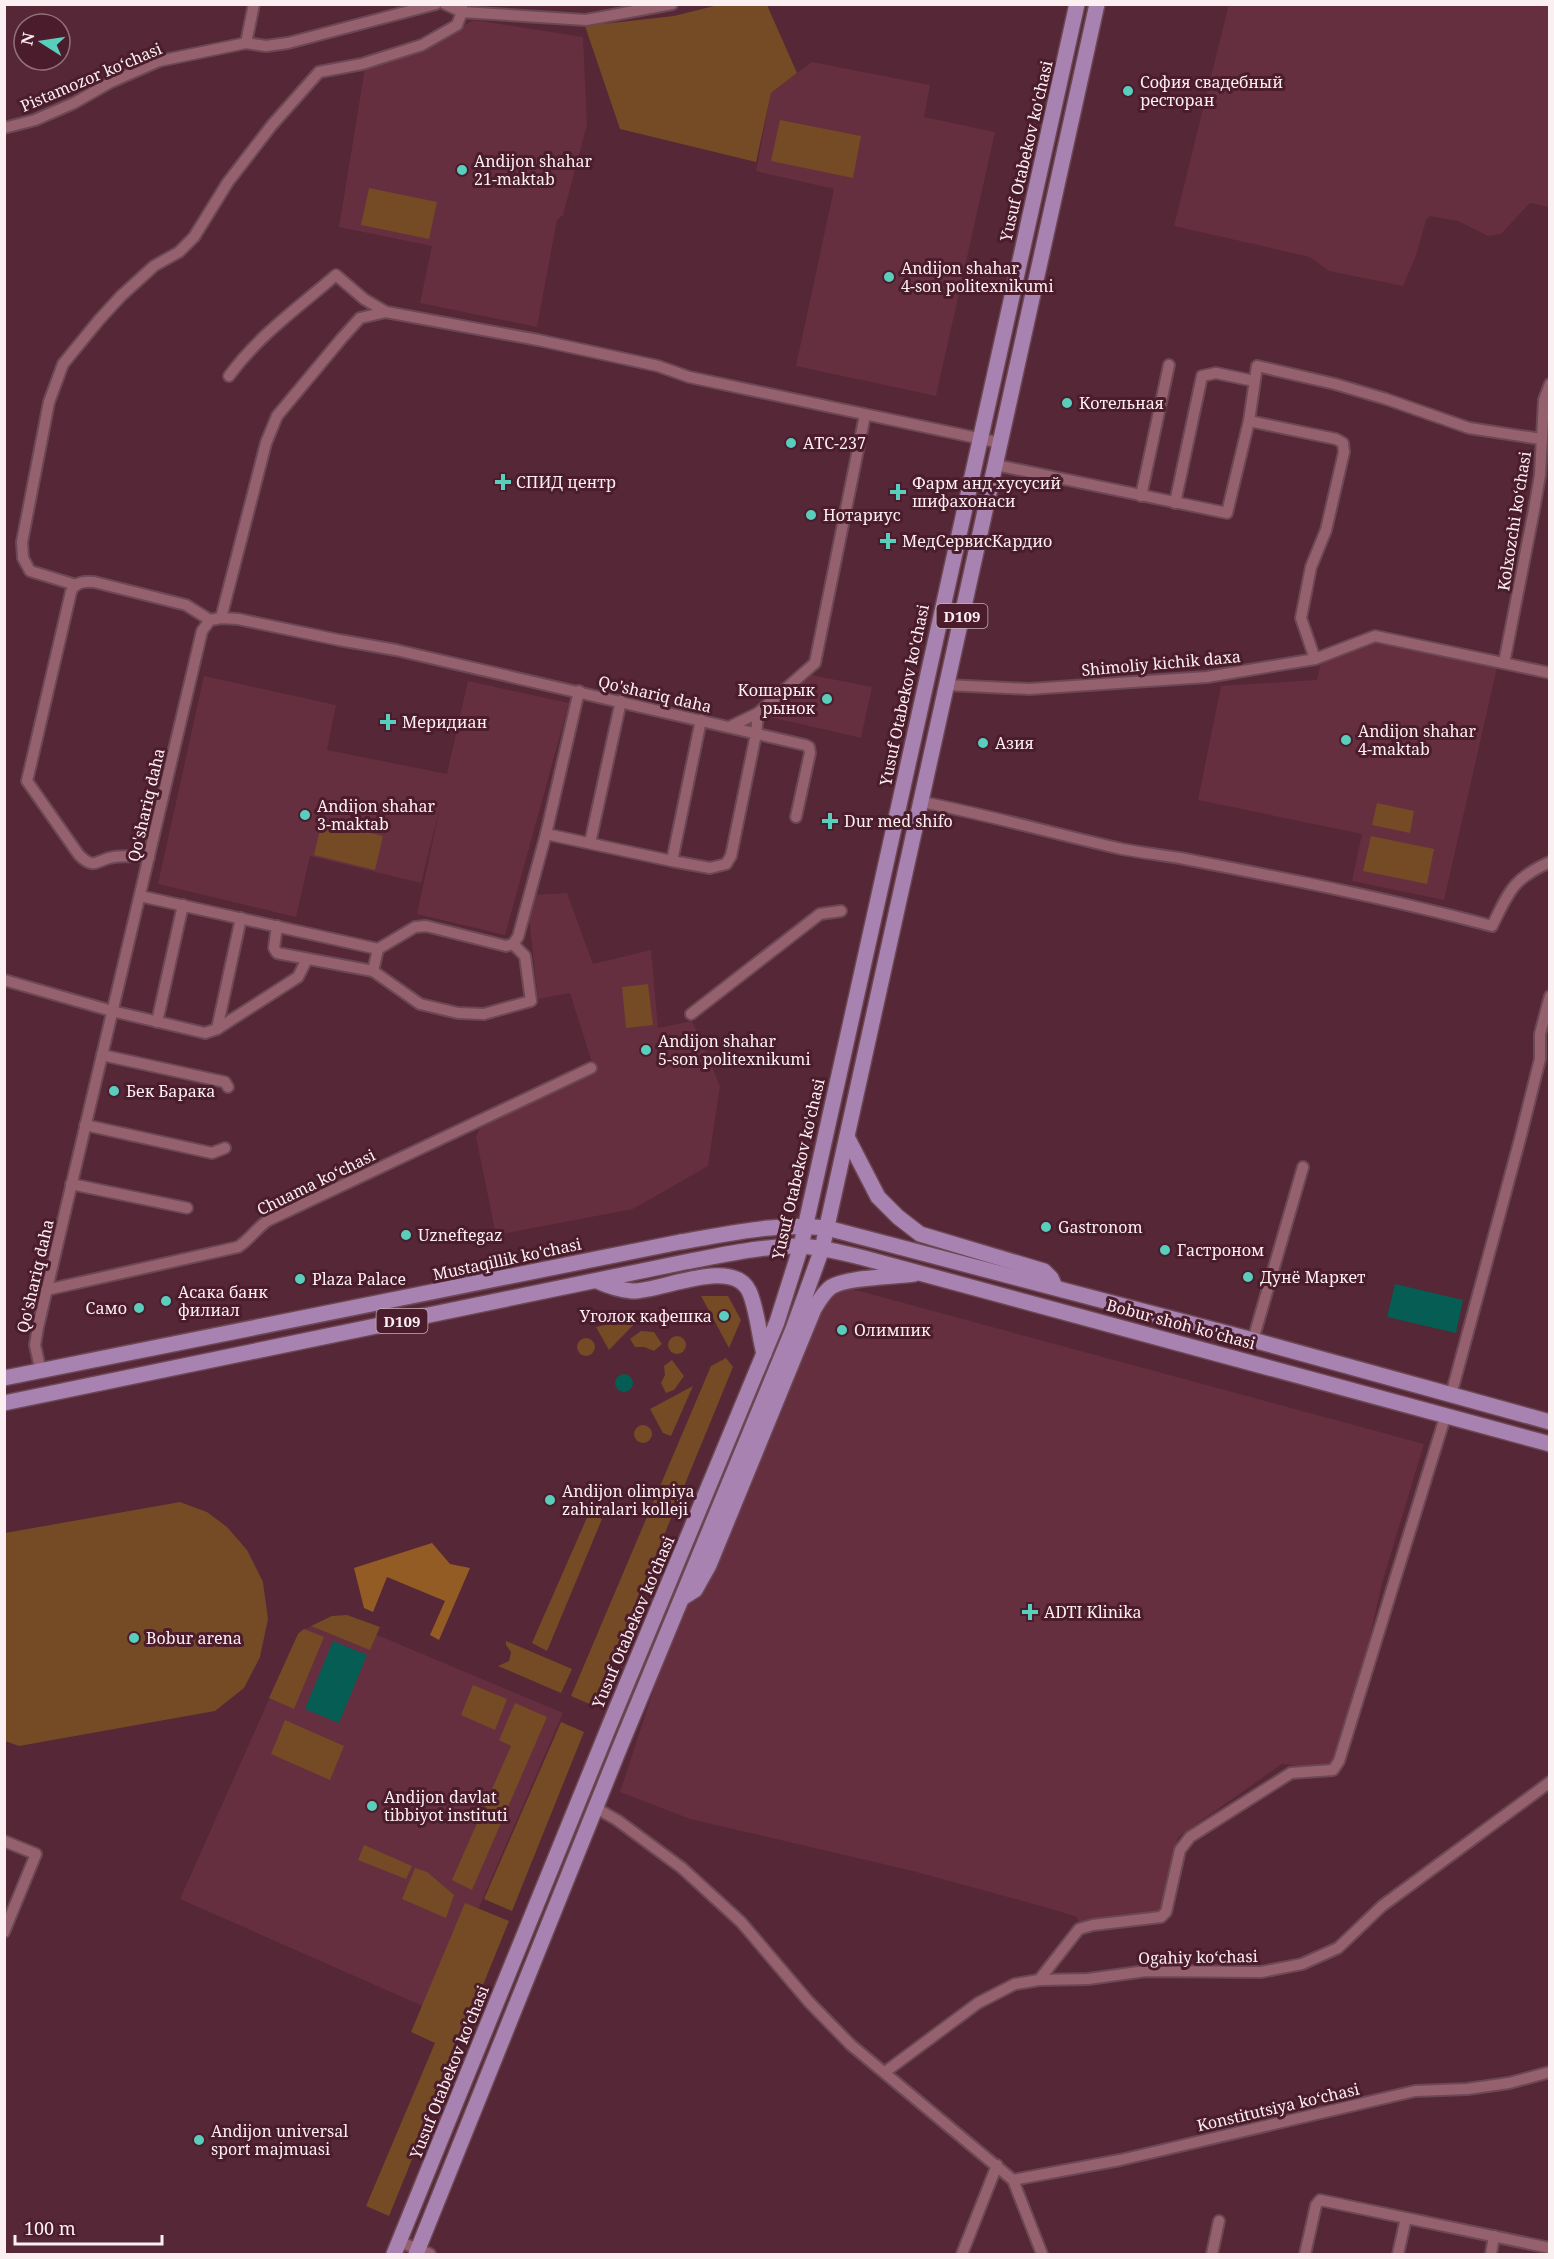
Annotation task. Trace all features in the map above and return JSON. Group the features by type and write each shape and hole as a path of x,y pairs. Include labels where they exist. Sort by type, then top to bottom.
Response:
{"main road":[{"name":"Yusuf Otabekov ko'chasi","path":"397,2248 610,1724 777,1322 801,1246 1077,4"},
{"name":"D109","path":"822,1249 1097,4"},
{"path":"847,1137 878,1197 920,1234 1044,1271 1051,1278 1055,1287"},
{"name":"Bobur shoh ko'chasi","path":"806,1226 827,1228 1055,1287 1550,1422"},
{"name":"Mustaqillik ko'chasi","path":"4,1378 680,1242 744,1232 806,1226"},
{"name":"D109","path":"4,1403 759,1248 801,1246"},
{"name":"Bobur shoh ko'chasi","path":"801,1246 922,1273 1550,1444"},
{"path":"422,2253 596,1808 793,1329 822,1249"},
{"path":"681,1599 695,1590 709,1565 814,1309 821,1297 831,1287 843,1282 922,1273"},
{"path":"597,1281 608,1286 634,1291 709,1276 725,1275 738,1280 749,1292 764,1354"}],"street":[{"path":"246,43 254,4"},
{"name":"Pistamozor koʻchasi","path":"4,129 64,108 111,82 159,61 246,43 266,46 288,43 436,4"},
{"path":"445,4 462,8 586,20 672,4"},
{"path":"76,585 30,571 23,558 22,542 49,402 63,364 121,296 154,266 179,252 194,237 228,182 272,125 319,72 362,64 422,45 457,25 462,8"},
{"path":"229,376 243,357 336,274 364,299 386,312"},
{"name":"Qo'shariq daha","path":"41,1372 35,1345 46,1290 202,631 216,619 266,443 277,416 360,318 386,312 538,340 658,366 689,377 1001,443"},
{"path":"1141,496 1169,365"},
{"path":"996,465 1227,513 1249,421 1257,366 1335,384 1469,428 1541,439"},
{"path":"1175,503 1202,376 1216,373 1254,381"},
{"name":"Kolxozchi koʻchasi","path":"1504,663 1540,475 1544,400 1550,384"},
{"name":"Qo'shariq daha","path":"216,619 238,619 396,650 729,727 758,713 815,663 865,415"},
{"path":"1249,421 1336,439 1343,443 1344,452 1326,530 1311,567 1301,618 1315,659"},
{"path":"149,857 114,857 94,864 86,862 27,781 71,592 76,585 86,581 94,582 186,605 216,619"},
{"name":"Shimoliy kichik daxa","path":"947,685 1029,689 1199,677 1315,659 1375,636 1550,673"},
{"path":"140,896 378,949 415,927 426,926 506,946 513,944 518,937 546,834 579,691"},
{"path":"590,843 621,701"},
{"path":"546,834 710,868 726,864 731,856 756,734 758,713"},
{"path":"672,861 701,720"},
{"path":"729,727 809,747 810,753 796,818"},
{"path":"922,802 978,813 1123,849 1181,858 1326,887 1492,926 1511,888 1530,872 1550,862"},
{"path":"157,1022 183,905"},
{"path":"691,1014 820,914 841,911"},
{"path":"217,1029 241,918"},
{"path":"277,926 274,948 277,953 373,971 420,1004 458,1013 484,1014 531,1001 525,956 513,944"},
{"path":"373,971 378,949"},
{"path":"4,980 112,1011 205,1034 217,1029 298,977 307,958"},
{"path":"1451,1395 1540,1059 1540,1034 1550,996"},
{"path":"102,1055 225,1082 228,1087"},
{"name":"Chuama koʻchasi","path":"46,1290 238,1247 249,1240 256,1229 267,1221 591,1068"},
{"path":"85,1125 212,1153 225,1148"},
{"path":"1253,1340 1303,1167"},
{"path":"71,1184 187,1208"},
{"path":"1039,1980 1079,1929 1093,1925 1161,1917 1166,1912 1180,1850 1190,1837 1291,1773 1332,1770 1339,1761 1446,1414"},
{"name":"Ogahiy koʻchasi","path":"885,2072 978,2003 1015,1984 1039,1980 1088,1979 1146,1971 1261,1972 1302,1964 1338,1948 1382,1906 1550,1782"},
{"path":"596,1808 617,1820 682,1868 741,1922 809,2002 851,2045 997,2164 1013,2180 1042,2254"},
{"path":"4,1841 36,1854 4,1932"},
{"name":"Konstitutsiya koʻchasi","path":"1013,2180 1120,2160 1415,2091 1467,2089 1509,2083 1550,2072"},
{"path":"962,2254 997,2164"},
{"path":"1305,2254 1316,2205 1320,2200 1550,2248"},
{"path":"1398,2254 1406,2218"},
{"path":"1212,2254 1219,2221"},
{"path":"1491,2254 1494,2236"},
{"path":"397,2248 422,2253"}],"shaded area":[{"path":"722,4 767,5 797,73 771,93 756,162 620,129 585,26 674,16"},
{"path":"1229,4 1549,5 1549,207 1530,203 1501,234 1488,236 1458,221 1430,216 1426,220 1416,256 1403,286 1329,271 1310,257 1174,226"},
{"name":"Andijon shahar 21-maktab","path":"474,20 583,37 587,125 563,215 557,220 537,327 420,303 432,246 339,227 366,62 414,50"},
{"name":"Andijon shahar 4-son politexnikumi","path":"812,62 930,85 924,117 995,132 936,396 796,366 834,189 756,171 771,93"},
{"path":"780,120 861,136 853,178 771,161"},
{"path":"369,188 437,202 429,239 361,225"},
{"name":"Andijon shahar 4-maktab","path":"1377,641 1497,668 1444,900 1352,881 1362,834 1198,800 1221,686 1317,680 1321,661"},
{"name":"Кошарык рынок","path":"811,675 872,687 861,738 770,717 772,712"},
{"name":"Andijon shahar 3-maktab","path":"204,676 336,705 327,750 447,774 468,681 569,703 505,935 417,914 441,803 421,883 310,856 296,917 158,884"},
{"path":"1377,803 1414,811 1410,833 1372,825"},
{"path":"322,821 383,836 375,870 314,855"},
{"path":"1371,836 1434,849 1427,884 1363,871"},
{"name":"Andijon shahar 5-son politexnikumi","path":"567,893 593,964 651,950 658,1028 692,1021 720,1086 708,1166 633,1209 496,1235 476,1137 480,1128 595,1072 570,993 538,999 528,909 534,895"},
{"path":"648,984 653,1025 626,1028 622,987"},
{"path":"1395,1284 1463,1300 1456,1333 1387,1317"},
{"name":"ADTI Klinika","path":"841,1286 1424,1444 1382,1583 1369,1641 1334,1765 1324,1768 1282,1764 1178,1837 1159,1915 1079,1925 1077,1917 1055,1910 909,1870 690,1819 620,1792 662,1664 713,1546 818,1307"},
{"path":"701,1296 728,1296 741,1320 729,1348"},
{"path":"641,1317 609,1350 596,1327"},
{"path":"641,1331 654,1332 662,1344 654,1351 644,1347 635,1347 630,1339"},
{"path":"677,1336 683,1339 686,1345 683,1351 677,1354 671,1351 668,1345 671,1339"},
{"path":"586,1338 592,1341 595,1347 592,1353 586,1356 580,1353 577,1347 580,1341"},
{"path":"726,1358 733,1367 594,1706 571,1696 711,1366"},
{"path":"672,1360 684,1376 674,1390 666,1393 661,1383 665,1375 664,1366"},
{"path":"624,1374 630,1377 633,1383 630,1389 624,1392 618,1389 615,1383 618,1377"},
{"path":"693,1386 671,1436 663,1433 650,1409"},
{"path":"643,1425 649,1428 652,1434 649,1440 643,1443 637,1440 634,1434 637,1428"},
{"name":"Bobur arena","path":"180,1502 207,1512 227,1527 247,1550 263,1582 268,1619 260,1657 244,1688 215,1711 19,1746 5,1741 5,1533"},
{"path":"589,1513 602,1519 547,1651 532,1643"},
{"path":"432,1543 450,1564 470,1568 439,1640 430,1635 445,1601 387,1577 373,1612 364,1608 354,1568"},
{"path":"347,1615 380,1627 370,1650 311,1626 332,1616"},
{"name":"Andijon davlat tibbiyot instituti","path":"332,1616 563,1713 434,2011 180,1899 299,1632"},
{"path":"304,1629 324,1637 294,1709 269,1698 298,1634"},
{"path":"333,1641 367,1655 339,1723 305,1709"},
{"path":"506,1641 572,1669 561,1693 498,1666 509,1661 511,1652"},
{"path":"473,1685 507,1699 495,1730 461,1715"},
{"path":"515,1703 547,1717 472,1890 452,1880 511,1746 499,1740"},
{"path":"285,1720 344,1746 330,1780 271,1754"},
{"path":"561,1722 584,1732 512,1911 484,1899"},
{"path":"364,1845 412,1866 406,1879 358,1860"},
{"path":"415,1868 427,1872 454,1895 446,1918 402,1899"},
{"path":"465,1903 509,1921 389,2216 366,2206 435,2043 411,2032"}],"place":[{"name":"София свадебный ресторан","path":"1128,91"},
{"name":"Andijon shahar 21-maktab","path":"462,170"},
{"name":"Andijon shahar 4-son politexnikumi","path":"889,277"},
{"name":"Котельная","path":"1067,403"},
{"name":"АТС-237","path":"791,443"},
{"name":"СПИД центр","path":"503,482"},
{"name":"Фарм анд хусусий шифахонаси","path":"898,492"},
{"name":"Нотариус","path":"811,515"},
{"name":"МедСервисКардио","path":"888,541"},
{"name":"Кошарык рынок","path":"827,699"},
{"name":"Меридиан","path":"388,722"},
{"name":"Andijon shahar 4-maktab","path":"1346,740"},
{"name":"Азия","path":"983,743"},
{"name":"Andijon shahar 3-maktab","path":"305,815"},
{"name":"Dur med shifo","path":"830,821"},
{"name":"Andijon shahar 5-son politexnikumi","path":"646,1050"},
{"name":"Бек Барака","path":"114,1091"},
{"name":"Gastronom","path":"1046,1227"},
{"name":"Uzneftegaz","path":"406,1235"},
{"name":"Гастроном","path":"1165,1250"},
{"name":"Дунё Маркет","path":"1248,1277"},
{"name":"Plaza Palace","path":"300,1279"},
{"name":"Асака банк филиал","path":"166,1301"},
{"name":"Само","path":"139,1308"},
{"name":"Уголок кафешка","path":"724,1316"},
{"name":"Олимпик","path":"842,1330"},
{"name":"Andijon olimpiya zahiralari kolleji","path":"550,1500"},
{"name":"ADTI Klinika","path":"1030,1612"},
{"name":"Bobur arena","path":"134,1638"},
{"name":"Andijon davlat tibbiyot instituti","path":"372,1806"},
{"name":"Andijon universal sport majmuasi","path":"199,2140"}]}
